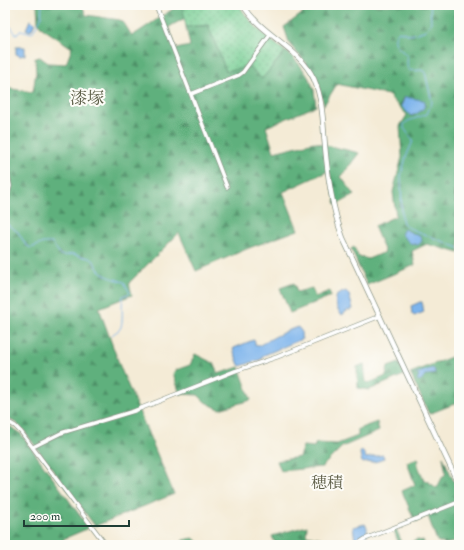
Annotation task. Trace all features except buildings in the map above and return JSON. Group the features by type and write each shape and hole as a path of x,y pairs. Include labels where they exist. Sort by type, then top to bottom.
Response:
{"street":[{"path":"156,5 227,187"},
{"path":"242,5 246,12 258,24 300,59 313,78 321,103 330,194 343,238 459,486"},
{"path":"191,94 239,75 243,72 270,35"},
{"path":"5,156 10,186 5,211"},
{"path":"456,230 459,190"},
{"path":"33,447 61,433 134,411 380,316"},
{"path":"5,420 21,432 106,545"},
{"path":"356,545 365,539 459,502"}],"green space":[{"path":"37,5 82,5 86,15 120,20 124,23 132,36 181,5 185,18 169,27 176,49 190,46 186,27 208,25 226,71 249,67 262,79 286,51 295,59 309,79 314,90 316,106 266,127 274,152 314,142 359,153 341,177 355,195 336,205 330,172 326,172 283,192 298,230 249,248 196,271 179,233 129,283 132,295 99,308 121,369 174,494 95,526 24,431 16,423 5,417 5,88 33,92 36,72 35,58 40,57 48,63 66,64 72,48 42,28 38,22"},
{"path":"182,5 239,5 243,12 259,30 285,51 262,79 249,67 226,71 208,25 186,27"},
{"path":"303,5 459,5 459,253 427,244 412,251 415,265 367,285 351,249 354,247 358,256 368,259 385,252 374,226 396,216 393,192 402,157 400,126 407,115 388,95 337,84 324,105 317,81 305,62 290,45 284,27 303,13","holes":["403,98 423,100 401,106"]},
{"path":"294,283 297,292 312,288 315,297 329,291 331,296 290,313 280,288"},
{"path":"195,354 213,363 218,374 239,367 251,400 219,409 205,402 198,395 180,394 173,373 176,370 190,365"},
{"path":"459,354 459,402 429,414 410,373"},
{"path":"399,363 404,375 369,390 358,388 357,367 364,364 366,382 369,383 386,376 388,367"},
{"path":"377,422 379,431 342,447 322,467 281,471 277,461 299,457 303,446 314,447 316,443 337,444 358,436 358,429"},
{"path":"5,423 21,434 89,528 63,539 66,545 5,545"},
{"path":"443,457 459,493 459,541 445,544 437,541 428,516 415,522 402,491 415,485 407,462 418,458 419,461 417,463 424,481 427,481 437,488 443,476 446,474"},
{"path":"307,526 306,535 321,538 320,545 276,545 272,536"},
{"path":"396,529 403,545 399,545 394,530"},
{"path":"193,538 202,545 180,545 183,540"},
{"path":"417,540 424,541 423,545 403,545"}],"water":[{"path":"30,20 35,23 30,31 26,29"},
{"path":"16,47 25,47 25,55 20,56 16,54"},
{"path":"405,97 425,101 423,109 411,116 401,106"},
{"path":"404,229 421,237 422,241 418,245 410,243 401,234"},
{"path":"346,291 349,295 353,309 342,315 336,306 336,298 337,295"},
{"path":"422,302 424,312 414,316 412,314 411,306"},
{"path":"298,327 302,332 302,339 262,356 262,359 241,366 239,365 233,349 234,348 253,340 255,341 255,345 258,346"},
{"path":"433,368 435,374 425,375 422,380 417,380 419,375 415,374"},
{"path":"362,450 366,458 383,455 384,458 376,462 362,463 360,453"},
{"path":"365,524 367,527 367,535 355,540 353,527"}],"waterway":[{"path":"5,27 11,27 16,34 18,34 21,30 32,33 41,18 42,5"},
{"path":"430,5 431,22 426,30 411,35 399,31 395,38 398,47 407,55 407,66 409,70 421,70 425,72 432,102 427,114 404,124 404,128 413,141 406,157 401,176 402,219 403,223 409,228 459,248"},
{"path":"5,223 18,232 26,245 31,248 43,243 52,243 59,254 63,256 72,254 93,259 95,265 105,275 124,282 130,293 123,296 121,326 120,329 112,335"}],"district":[{"name":"漆塚","path":"87,98"},
{"name":"穂積","path":"327,482"}]}
